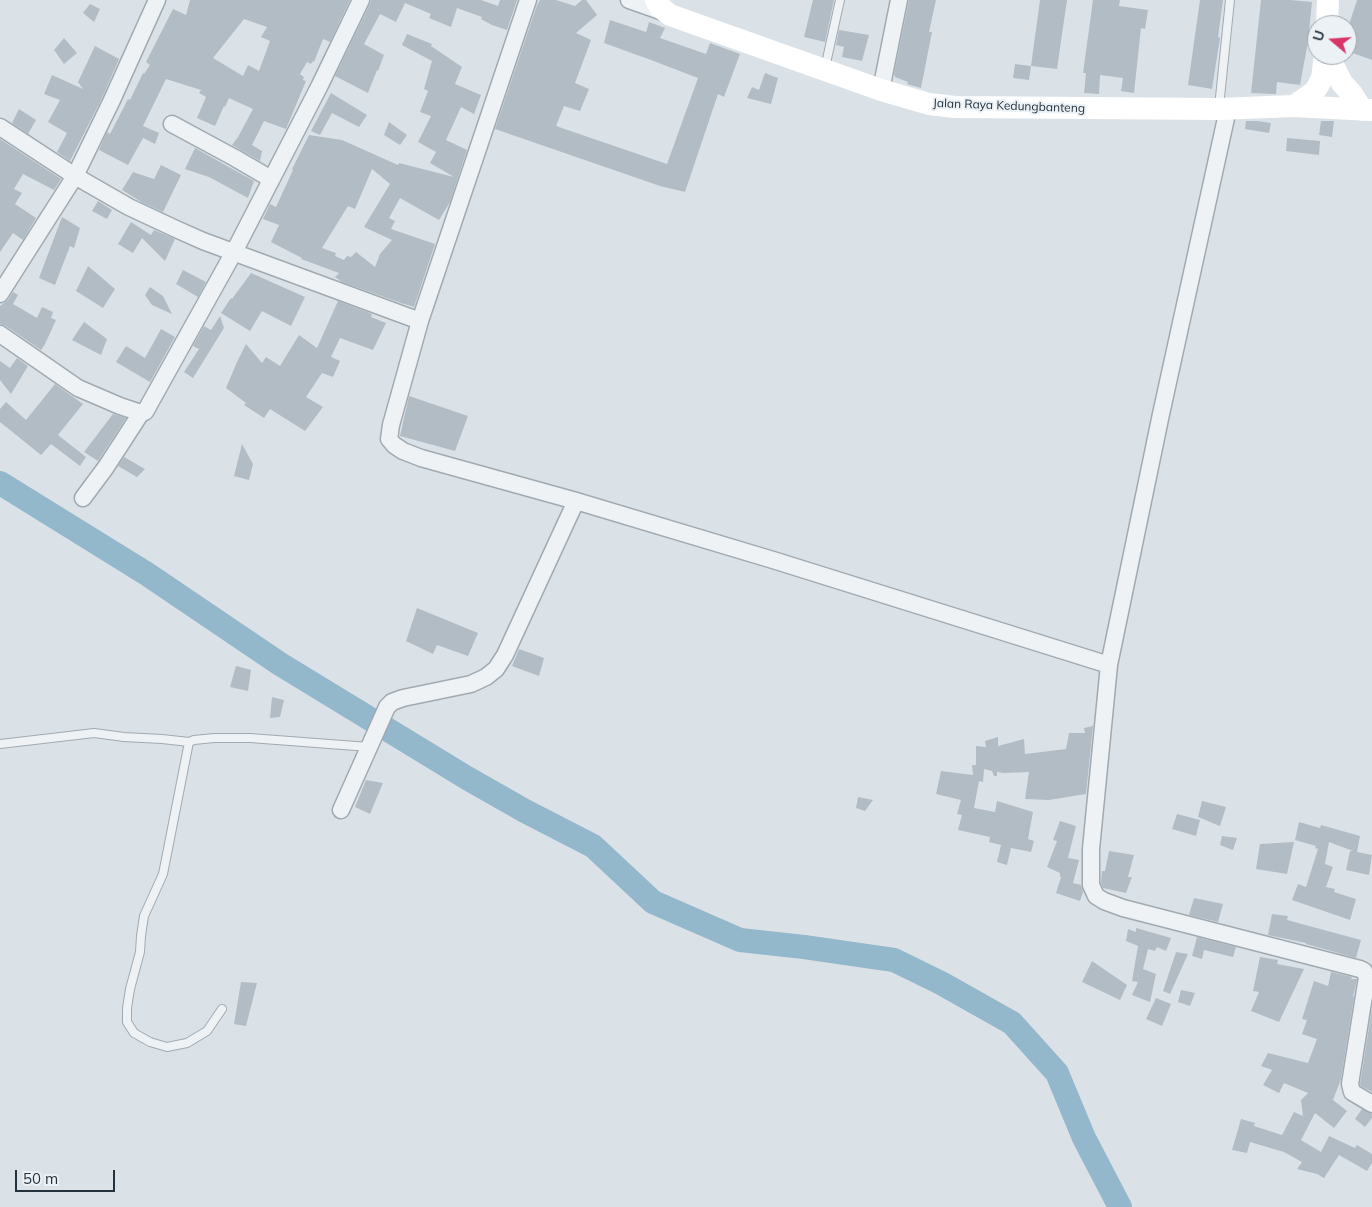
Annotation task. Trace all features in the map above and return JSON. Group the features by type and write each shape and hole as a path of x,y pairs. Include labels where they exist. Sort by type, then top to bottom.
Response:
{"street":[{"path":"0,294 75,176 157,0"},
{"path":"83,498 106,467 141,413 148,409 234,252 320,85 361,0"},
{"path":"528,0 420,321 391,425 389,439 394,445 421,458 773,560 1109,665"},
{"path":"629,0 661,6"},
{"path":"881,90 899,0"},
{"path":"1327,15 1328,0"},
{"name":"Jalan Raya Kedungbanteng","path":"661,6 825,70 881,90 929,104 955,107 1223,109 1294,106 1367,110"},
{"path":"1294,106 1314,92 1322,78 1325,65"},
{"path":"1332,65 1342,83 1367,110"},
{"path":"1223,109 1109,665 1091,849 1091,885 1096,896 1123,908 1360,968 1364,971 1367,976 1350,1084 1352,1092 1372,1104"},
{"path":"172,124 271,179"},
{"path":"0,126 75,176 145,215 234,252 420,321"},
{"path":"0,334 78,388 141,413"},
{"path":"341,810 387,707 392,702 471,684 486,677 496,668 505,655 576,502"}],"lane":[{"path":"825,70 840,0"},
{"path":"1223,109 1230,0"},
{"path":"0,744 94,733 189,742 214,738 250,738 371,742"},
{"path":"189,742 163,874 144,916 140,952 130,989 127,1022 134,1033 150,1042 167,1047 187,1043 207,1032 222,1009"}],"building":[{"path":"190,0 350,0 330,42 323,39 314,62 311,64 307,62 300,74 304,77 303,80 306,81 286,129 264,121 252,145 262,151 260,161 232,145 253,109 229,98 215,126 197,118 206,97 199,93 201,90 166,79 143,126 159,133 155,144 143,138 128,165 99,150 107,132 110,134 143,73 150,65 146,62 173,9 186,15","holes":["244,19 267,27 261,37 270,41 259,71 248,65 243,76 213,58"]},
{"path":"371,0 481,0 498,6 500,0 517,0 507,30 492,25 481,19 482,17 457,8 451,27 429,18 431,14 405,3 396,22 380,14 364,44 384,55 368,93 335,76"},
{"path":"540,0 556,0 575,6 582,0 586,0 597,15 576,33 591,40 575,83 589,89 580,111 564,106 556,126 667,164 698,78 604,43 610,20 646,32 649,22 665,28 660,38 706,54 710,43 740,54 724,97 718,94 685,192 660,186 495,129"},
{"path":"813,0 834,0 825,42 804,37"},
{"path":"909,0 936,0 929,32 932,32 921,88 907,84 908,82 895,77 894,74"},
{"path":"1040,0 1067,0 1057,69 1031,66"},
{"path":"1093,0 1120,0 1119,6 1148,10 1145,29 1141,28 1134,93 1121,91 1123,78 1100,75 1099,94 1084,93 1086,73 1083,73"},
{"path":"1200,0 1223,0 1218,37 1220,38 1212,89 1188,85"},
{"path":"1261,0 1312,2 1311,15 1307,15 1307,47 1300,85 1277,82 1276,94 1251,93"},
{"path":"1357,0 1372,0 1372,60 1357,55 1357,15 1352,15"},
{"path":"90,4 100,9 94,22 83,13"},
{"path":"839,30 869,35 862,61 842,57 844,47 836,45"},
{"path":"407,34 432,44 431,46 462,67 455,84 481,95 474,114 461,107 446,140 467,150 450,202 439,220 400,198 389,218 395,221 391,229 435,244 414,307 342,282 335,277 339,273 301,259 271,242 279,225 263,219 270,204 276,207 309,135 342,140 398,165 399,163 454,177 430,163 436,152 418,142 431,116 420,112 428,91 424,89 432,61 402,45","holes":["372,169 390,184 364,227 392,240 380,254 375,267 356,252 351,257 347,256 344,260 335,256 336,253 322,248 348,206 355,209"]},
{"path":"64,38 77,53 64,64 54,50"},
{"path":"95,46 119,59 103,96 70,161 57,152 67,133 48,122 60,100 44,94 52,75 83,89 78,82"},
{"path":"1015,64 1031,66 1029,80 1013,78"},
{"path":"765,73 778,78 771,104 747,98 752,87 759,90"},
{"path":"331,93 367,115 359,127 332,113 320,135 311,131"},
{"path":"19,109 36,120 28,134 12,123"},
{"path":"1246,121 1271,123 1269,133 1245,129"},
{"path":"1321,121 1334,121 1332,137 1319,135"},
{"path":"389,122 407,135 400,145 384,135"},
{"path":"1287,138 1320,141 1319,155 1286,151"},
{"path":"0,139 61,179 54,190 23,174 14,189 22,193 15,204 36,218 23,240 13,233 0,252"},
{"path":"195,148 254,181 248,198 209,177 185,169"},
{"path":"161,165 181,175 163,212 143,203 122,190 133,172 154,179"},
{"path":"98,201 112,210 107,219 92,211"},
{"path":"62,217 80,228 74,248 70,246 55,285 39,278"},
{"path":"131,222 151,235 154,230 175,239 165,261 142,238 133,253 118,244"},
{"path":"88,266 115,289 103,308 76,291"},
{"path":"183,270 206,282 198,297 176,284"},
{"path":"251,273 305,297 291,326 262,311 250,331 221,313"},
{"path":"150,287 163,296 172,314 152,305 145,295"},
{"path":"13,292 18,295 13,304 37,318 42,307 53,312 51,318 56,320 41,350 6,326 0,324 0,306 8,300"},
{"path":"338,301 372,314 371,317 386,323 373,350 340,338 331,357 340,361 333,377 322,373 306,397 323,407 305,431 270,409 264,418 244,405 246,403 226,388 246,344 262,363 266,357 280,366 299,335 317,348"},
{"path":"220,316 224,328 193,378 184,372 199,349 193,346 204,326 211,330"},
{"path":"84,322 107,339 101,355 72,340"},
{"path":"161,329 175,337 150,382 116,362 126,346 145,358"},
{"path":"17,358 28,366 11,394 0,380 0,361 10,368"},
{"path":"55,384 83,404 58,435 86,457 80,466 51,444 41,455 0,422 0,409 6,402 26,420"},
{"path":"409,396 468,416 455,451 400,436"},
{"path":"113,414 126,418 98,461 84,452"},
{"path":"242,444 253,464 249,480 234,476"},
{"path":"124,457 145,469 137,477 118,466"},
{"path":"417,608 478,633 468,656 437,645 433,654 406,641"},
{"path":"519,649 544,658 539,676 512,666"},
{"path":"236,666 251,670 248,691 230,687"},
{"path":"272,697 284,700 280,717 270,718"},
{"path":"1093,726 1086,794 1049,800 1025,799 1029,772 997,772 997,776 994,776 992,771 984,769 983,782 979,781 974,808 995,812 997,801 1033,812 1028,839 1034,841 1031,852 1011,848 1007,865 997,862 1001,845 989,842 990,837 958,830 962,815 957,814 961,800 936,794 941,771 973,775 972,765 976,765 976,746 986,747 985,741 998,737 998,746 1024,739 1025,754 1066,749 1069,733 1085,733 1084,728"},
{"path":"366,780 383,783 370,814 355,807"},
{"path":"858,797 873,800 865,811 856,808"},
{"path":"1202,801 1226,807 1220,826 1198,817"},
{"path":"1177,814 1200,820 1196,836 1172,829"},
{"path":"1060,821 1076,826 1068,858 1079,860 1073,883 1081,885 1083,892 1080,901 1056,893 1061,877 1060,873 1047,867 1057,841 1053,840"},
{"path":"1299,822 1320,828 1321,825 1360,836 1357,852 1372,855 1369,875 1346,870 1350,851 1353,851 1329,842 1325,864 1333,867 1326,887 1335,889 1334,892 1356,899 1350,920 1292,900 1298,884 1306,887 1318,849 1315,848 1316,846 1295,840"},
{"path":"1222,836 1237,838 1233,850 1220,845"},
{"path":"1294,842 1287,874 1256,869 1260,844"},
{"path":"1109,851 1134,855 1128,877 1132,877 1126,893 1103,888 1101,883 1102,871 1105,871"},
{"path":"1194,898 1223,904 1218,922 1189,915"},
{"path":"1272,914 1288,916 1287,920 1361,940 1356,958 1306,943 1268,935"},
{"path":"1136,928 1171,938 1166,951 1157,947 1155,951 1148,949 1143,969 1156,974 1150,1002 1132,995 1138,982 1132,981 1138,946 1126,941 1128,929 1136,932"},
{"path":"1197,937 1236,947 1233,957 1204,950 1202,959 1192,956"},
{"path":"1176,952 1188,954 1170,994 1163,991"},
{"path":"1260,957 1278,960 1277,964 1304,969 1279,1022 1251,1011 1259,992 1253,991"},
{"path":"1092,961 1127,985 1120,1000 1082,982"},
{"path":"1331,972 1352,977 1351,979 1357,979 1341,1079 1333,1100 1347,1111 1334,1128 1315,1113 1301,1140 1321,1152 1329,1136 1355,1148 1357,1145 1372,1154 1372,1163 1367,1171 1339,1155 1324,1178 1317,1174 1297,1169 1302,1162 1284,1152 1250,1142 1247,1153 1232,1150 1241,1119 1255,1123 1254,1126 1282,1135 1294,1112 1303,1116 1301,1100 1308,1093 1284,1083 1279,1093 1263,1085 1272,1070 1261,1066 1268,1053 1308,1063 1317,1039 1302,1034 1307,1020 1302,1019 1314,981 1328,986"},
{"path":"241,982 257,983 246,1026 234,1024"},
{"path":"1181,990 1195,993 1190,1006 1178,1002"},
{"path":"1156,998 1171,1004 1162,1026 1146,1019"},
{"path":"1372,1009 1372,1092 1360,1084"},
{"path":"1362,1109 1372,1114 1372,1118 1365,1127 1355,1119"}],"waterway":[{"path":"0,483 147,574 280,664 467,778 593,846 653,902 740,940 894,960 941,983 1012,1023 1057,1073 1084,1138 1120,1207"}]}
